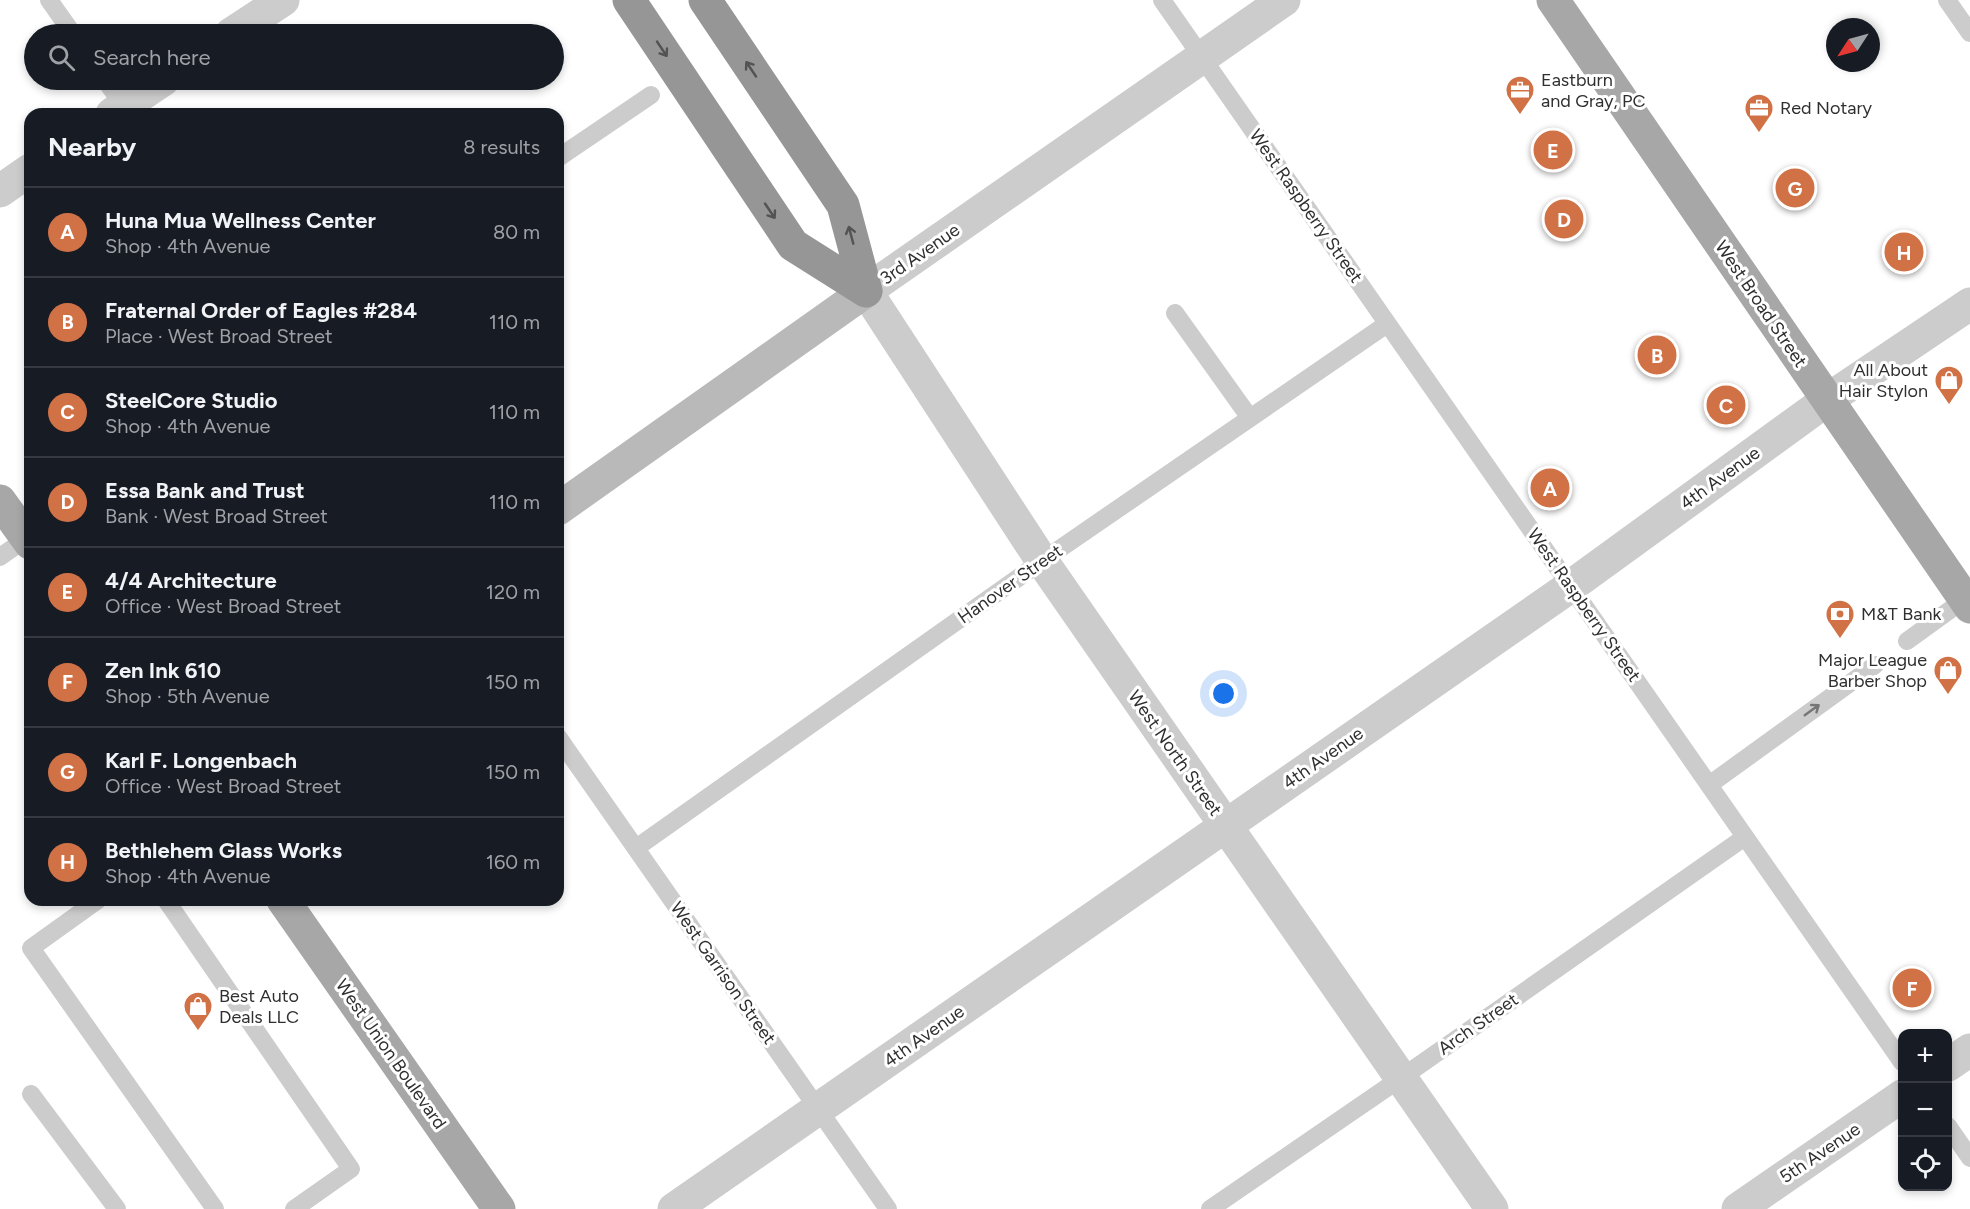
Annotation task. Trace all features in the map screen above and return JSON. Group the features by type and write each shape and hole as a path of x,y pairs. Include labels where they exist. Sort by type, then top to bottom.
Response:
{"highway":[{"path":"629,0 793,245 866,291"},
{"path":"705,0 843,205 866,291"}],"main road":[{"name":"West Broad Street","path":"1552,0 1967,603"},
{"name":"3rd Avenue","path":"564,505 866,291"},
{"path":"0,501 24,535"},
{"name":"West Union Boulevard","path":"287,906 499,1209"}],"street":[{"path":"246,24 283,0"},
{"name":"3rd Avenue","path":"866,291 1284,0"},
{"path":"125,108 149,90"},
{"path":"0,191 24,174"},
{"name":"West North Street","path":"866,291 1042,561 1492,1209"},
{"name":"4th Avenue","path":"674,1209 1571,586 1827,400 1970,304"},
{"path":"1952,1062 1970,1050"},
{"name":"5th Avenue","path":"1738,1209 1898,1099"}],"lane":[{"path":"49,0 66,24"},
{"name":"West Raspberry Street","path":"1162,0 1898,1056"},
{"path":"1947,0 1970,33"},
{"path":"110,90 119,108"},
{"path":"564,154 651,95"},
{"path":"1175,312 1250,418"},
{"name":"Hanover Street","path":"636,848 1042,561 1388,324"},
{"path":"0,557 24,543"},
{"path":"1907,641 1967,603"},
{"path":"1709,785 1875,665"},
{"name":"West Garrison Street","path":"564,746 888,1209"},
{"name":"Arch Street","path":"1210,1209 1745,837"},
{"path":"90,906 31,948 215,1209"},
{"path":"169,906 351,1169 294,1209"},
{"path":"31,1094 117,1209"},
{"path":"1952,1133 1970,1158"}],"place":[{"name":"Eastburn and Gray, PC","path":"1520,116"},
{"name":"Red Notary","path":"1759,134"},
{"name":"4/4 Architecture","path":"1553,150"},
{"name":"Karl F. Longenbach","path":"1795,188"},
{"name":"Essa Bank and Trust","path":"1564,219"},
{"name":"Bethlehem Glass Works","path":"1904,252"},
{"name":"Fraternal Order of Eagles #284","path":"1657,355"},
{"name":"SteelCore Studio","path":"1726,405"},
{"name":"All About Hair Stylon","path":"1949,406"},
{"name":"Huna Mua Wellness Center","path":"1550,488"},
{"name":"M&T Bank","path":"1840,640"},
{"name":"Major League Barber Shop","path":"1948,696"},
{"name":"Zen Ink 610","path":"1912,988"},
{"name":"Best Auto Deals LLC","path":"198,1032"}]}
